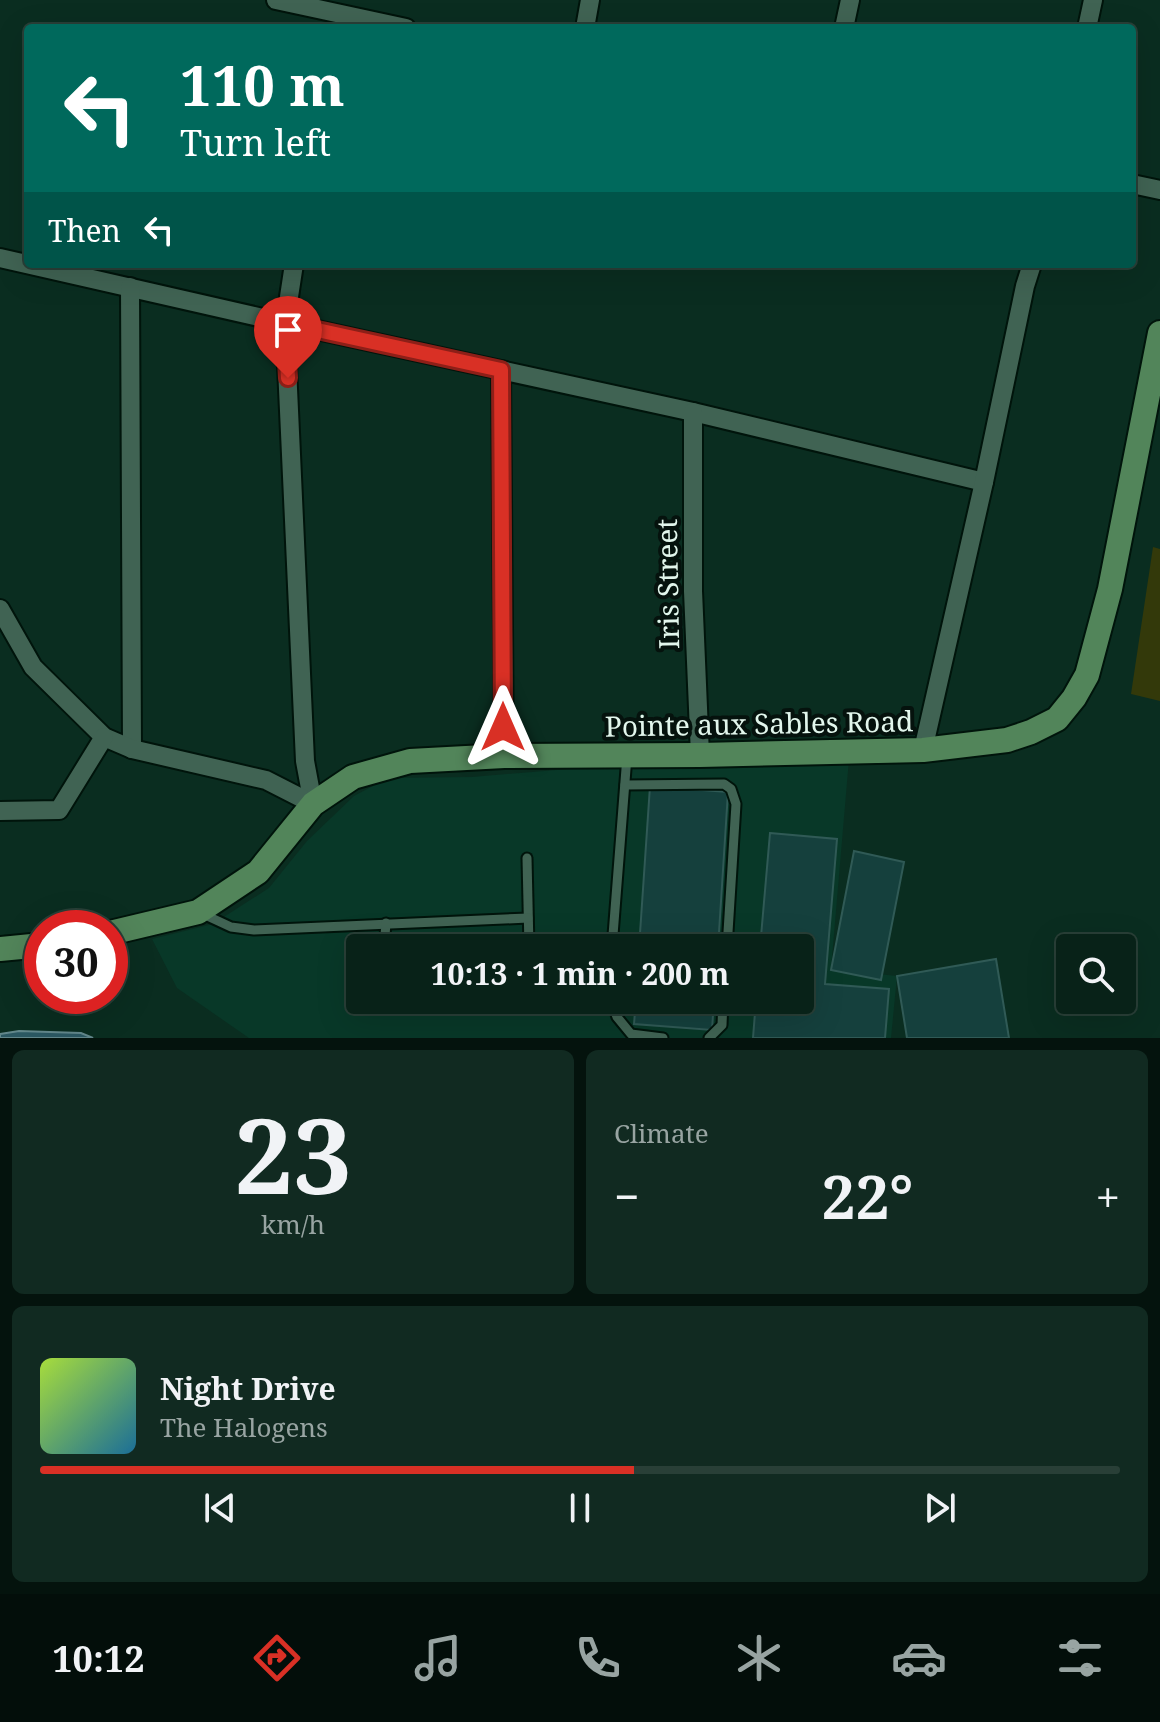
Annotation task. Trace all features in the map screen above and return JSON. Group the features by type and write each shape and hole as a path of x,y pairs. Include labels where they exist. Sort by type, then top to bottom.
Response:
{"main road":[{"name":"Pointe aux Sables Road","path":"128,929 198,912 258,872 313,804 353,777 410,761 504,756 923,750 1007,740 1057,719 1087,675 1110,589 1160,333"},
{"path":"0,949 24,947"}],"street":[{"path":"276,0 386,24"},
{"path":"586,24 590,0"},
{"path":"845,24 850,0"},
{"path":"1088,24 1093,0"},
{"path":"1136,185 1160,190"},
{"path":"0,258 24,263"},
{"path":"45,268 693,412 984,482"},
{"path":"293,268 285,323 305,761 313,804"},
{"path":"923,750 1031,268"},
{"path":"130,287 132,749"},
{"path":"501,370 504,756"},
{"name":"Iris Street","path":"693,412 693,591 700,755"},
{"path":"0,609 33,667 104,737 132,749 266,780 313,804"},
{"path":"0,811 59,810 104,737"}],"lane":[{"path":"613,934 627,756"},
{"path":"625,785 724,784 731,789 736,804 728,934"},
{"path":"527,858 529,934"},
{"path":"198,912 231,927 254,930 528,918"},
{"path":"385,934 386,923"},
{"path":"616,1014 631,1034 663,1038"},
{"path":"709,1038 722,1025 722,1014"}],"shaded area":[{"path":"1153,547 1160,549 1160,701 1131,694"},
{"path":"849,759 831,969 897,976 891,1038 249,1038 177,988 152,939 213,924 269,888 307,841 354,796 388,778 472,777 653,762"}],"water":[{"path":"19,1031 81,1033 93,1038 0,1038 0,1034"}],"building":[{"path":"650,786 728,792 719,934 640,934"},
{"path":"770,833 837,839 825,984 889,989 885,1038 753,1038 755,1014 814,1014 814,934 761,934"},
{"path":"854,851 904,862 881,980 831,970"},
{"path":"996,959 1009,1038 907,1038 897,976"},
{"path":"635,1014 713,1014 712,1030 634,1024"}],"route":[{"path":"288,378 285,323 501,370 503,727"}]}
